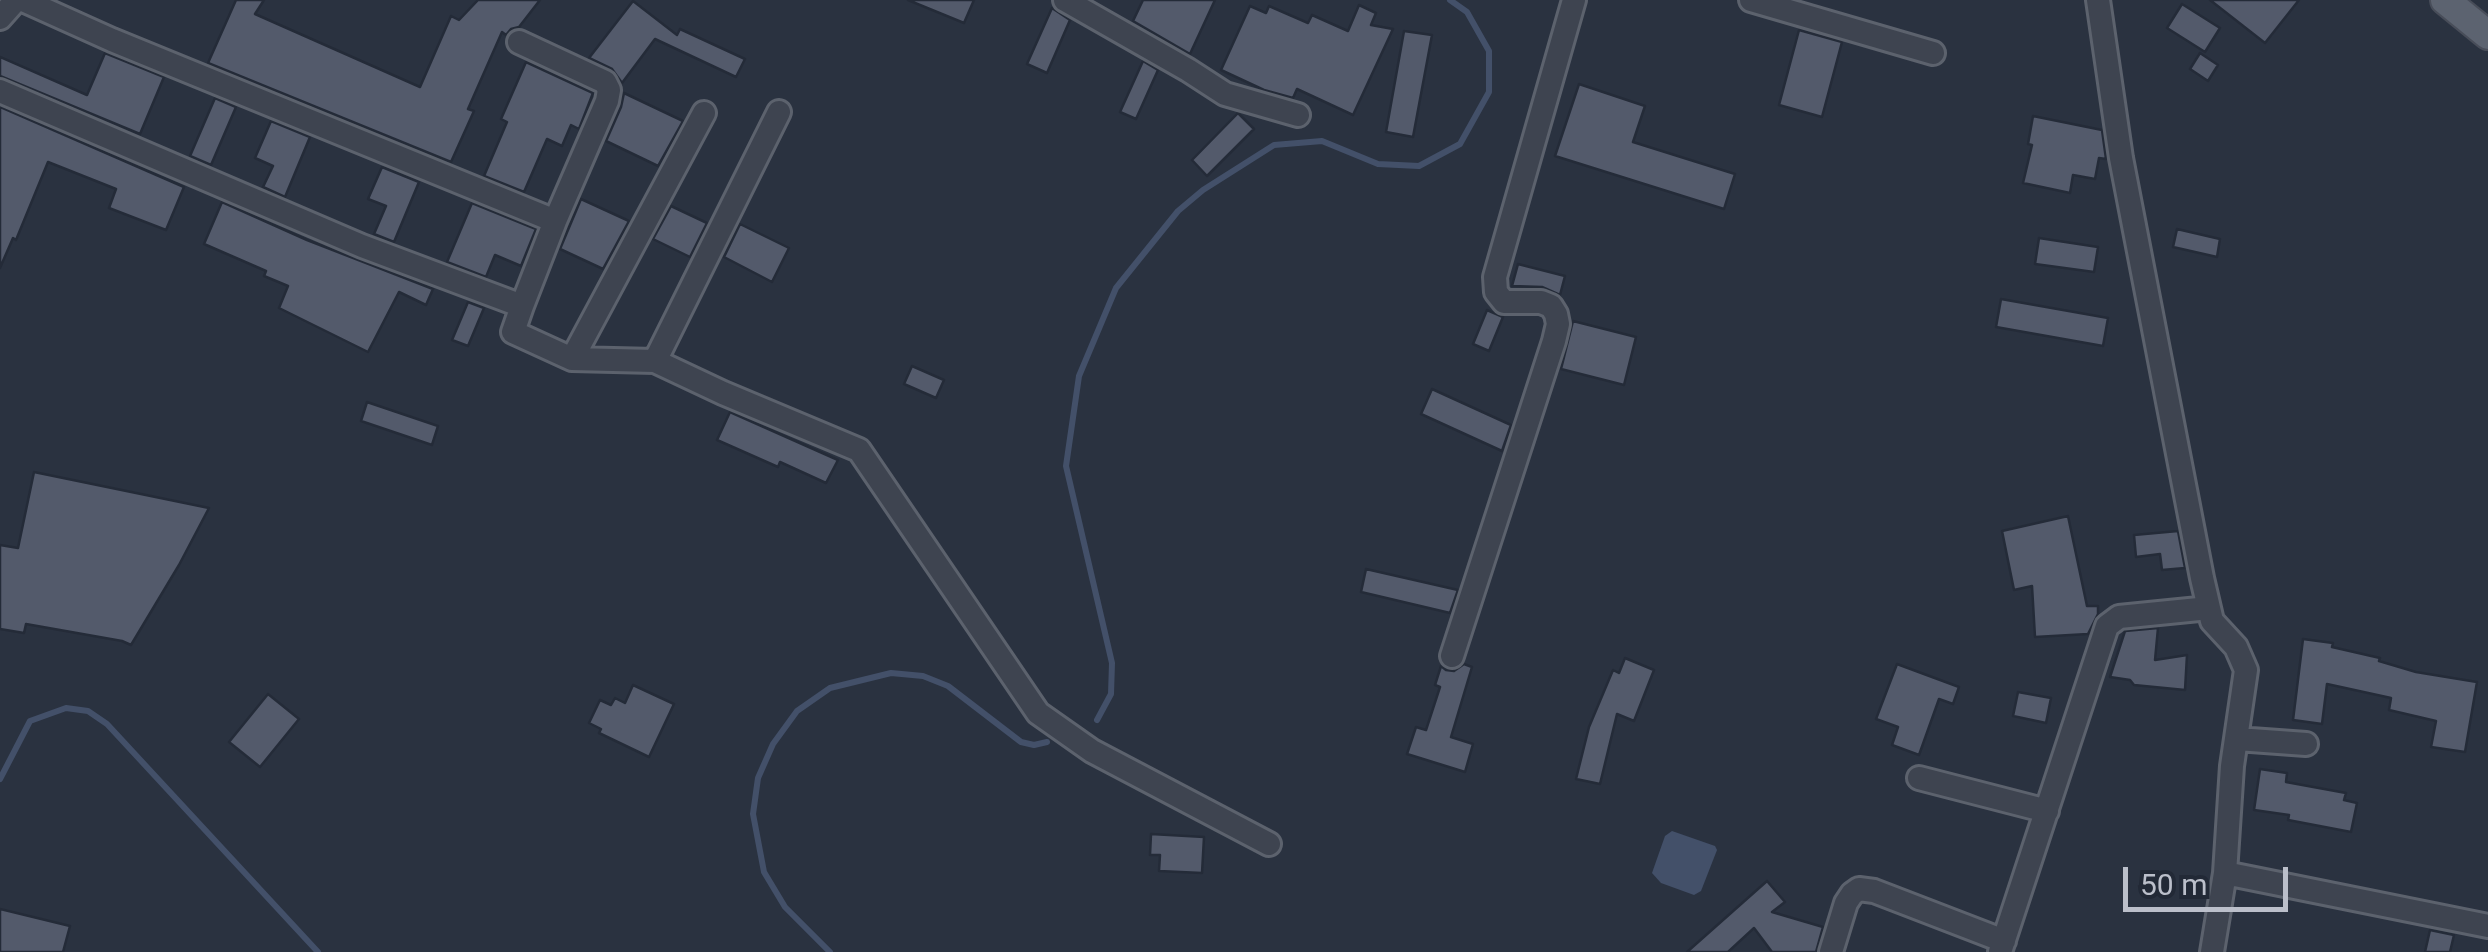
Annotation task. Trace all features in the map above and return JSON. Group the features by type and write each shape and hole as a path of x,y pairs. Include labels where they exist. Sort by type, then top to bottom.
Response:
{"main road":[{"path":"2445,0 2488,34"}],"street":[{"path":"0,18 19,0 555,221"},
{"path":"1066,0 1102,10 1225,94 1298,115"},
{"path":"1452,656 1558,324 1550,306 1540,302 1504,302 1496,292 1496,277 1574,0"},
{"path":"1751,0 1933,53"},
{"path":"2098,0 2121,158 2209,608 2212,621 2236,647 2246,670 2232,766 2225,873 2212,952"},
{"path":"519,42 605,82 609,90 513,332 572,359 656,361 858,450 1038,714 1092,752 1269,844"},
{"path":"0,91 362,246 522,306"},
{"path":"656,361 780,112"},
{"path":"572,359 704,113"},
{"path":"1831,952 1846,903 1860,889 1874,891 2002,946 2107,626 2118,616 2209,608"},
{"path":"2237,739 2306,744"},
{"path":"1919,778 2047,811"},
{"path":"2225,873 2488,926"}],"water":[{"path":"1672,831 1717,850 1701,891 1694,895 1661,883 1652,873 1665,836"}],"building":[{"path":"236,0 264,0 255,14 420,87 451,16 459,20 478,0 540,0 519,27 506,35 502,32 468,109 474,111 451,162 208,63"},
{"path":"908,0 974,0 964,23"},
{"path":"1143,0 1215,0 1190,54 1133,21"},
{"path":"2210,0 2299,0 2265,43"},
{"path":"633,1 677,35 680,29 745,59 736,77 655,39 622,83 612,69 589,58"},
{"path":"2182,4 2220,28 2205,52 2167,28"},
{"path":"1359,5 1376,13 1371,25 1393,29 1353,115 1297,89 1293,98 1264,90 1221,70 1250,6 1266,13 1269,6 1308,23 1312,15 1348,31"},
{"path":"1052,8 1070,20 1047,73 1027,64"},
{"path":"1799,30 1842,42 1822,117 1779,105"},
{"path":"1404,31 1432,35 1413,137 1386,132"},
{"path":"105,53 164,77 140,134 0,76 0,57 87,95"},
{"path":"2200,53 2218,65 2208,81 2190,69"},
{"path":"1143,61 1158,70 1136,119 1120,112"},
{"path":"526,62 593,93 579,129 571,125 562,146 547,139 524,192 484,176 507,122 501,119"},
{"path":"1579,84 1645,106 1633,142 1735,174 1724,209 1555,156"},
{"path":"624,93 683,121 658,166 606,141"},
{"path":"215,98 236,107 211,165 190,156"},
{"path":"0,107 184,187 166,230 109,208 116,189 48,162 16,240 13,238 0,268"},
{"path":"1238,113 1254,129 1207,176 1192,160"},
{"path":"2033,116 2102,130 2106,159 2099,158 2095,179 2073,175 2070,193 2023,183 2032,145 2028,144"},
{"path":"271,121 310,137 285,197 263,187 273,166 255,158"},
{"path":"382,167 419,182 394,242 374,234 386,206 368,199"},
{"path":"581,199 629,221 603,269 560,249"},
{"path":"222,202 433,289 426,305 399,292 368,352 279,308 288,286 264,276 266,271 204,244"},
{"path":"472,203 536,229 521,266 495,255 486,277 447,262"},
{"path":"671,206 707,223 690,257 653,239"},
{"path":"740,224 789,248 772,282 724,257"},
{"path":"2177,229 2220,239 2217,257 2173,247"},
{"path":"2039,238 2098,247 2094,272 2035,264"},
{"path":"1518,264 1565,276 1560,295 1542,287 1512,286"},
{"path":"2001,299 2108,318 2103,346 1996,327"},
{"path":"468,302 484,308 468,346 452,340"},
{"path":"1487,310 1503,317 1489,351 1473,344"},
{"path":"1573,321 1636,337 1624,385 1561,369"},
{"path":"912,366 944,380 936,398 904,384"},
{"path":"1432,389 1511,425 1502,451 1421,414"},
{"path":"367,402 438,426 432,445 361,421"},
{"path":"730,412 838,460 826,483 717,440"},
{"path":"34,472 209,508 131,645 26,624 24,633 0,629 0,545 18,548"},
{"path":"2068,516 2087,606 2098,606 2098,614 2088,634 2035,637 2032,586 2014,590 2002,531"},
{"path":"2178,531 2185,568 2162,570 2160,554 2136,557 2134,535"},
{"path":"1366,569 1458,590 1450,613 1361,592"},
{"path":"2158,628 2155,660 2187,655 2185,690 2134,685 2130,680 2110,677 2125,631"},
{"path":"2303,639 2333,643 2332,647 2380,658 2379,661 2416,672 2477,682 2465,752 2431,747 2436,721 2389,710 2391,698 2327,684 2322,724 2293,720"},
{"path":"1625,658 1654,670 1634,721 1617,714 1600,784 1576,779 1589,727 1613,670 1619,673"},
{"path":"1464,664 1472,667 1451,737 1473,744 1465,772 1407,754 1416,727 1426,730 1440,687 1435,685 1441,666 1454,671"},
{"path":"1897,664 1959,687 1953,704 1939,699 1919,755 1892,745 1898,727 1876,719"},
{"path":"633,685 674,704 649,757 599,733 601,729 589,723 600,700 611,705 615,698 625,703"},
{"path":"2018,692 2051,698 2046,723 2013,716"},
{"path":"268,694 299,719 260,767 229,742"},
{"path":"2260,769 2287,773 2286,782 2346,793 2344,800 2357,803 2351,832 2254,810"},
{"path":"1151,834 1204,837 1202,873 1159,871 1160,855 1150,855"},
{"path":"1767,881 1785,902 1772,912 1823,927 1816,952 1772,952 1754,928 1728,952 1687,952"},
{"path":"0,909 70,926 63,952 0,952"},
{"path":"2430,930 2454,935 2450,952 2425,952"}],"waterway":[{"path":"1097,720 1111,694 1112,663 1066,466 1079,376 1116,288 1178,211 1203,190 1274,145 1322,141 1378,164 1419,166 1460,144 1489,92 1489,51 1467,12 1450,0"},
{"path":"830,952 785,907 764,872 753,814 758,778 773,744 797,711 830,688 891,673 923,676 948,686 1021,742 1047,742"},
{"path":"0,779 30,721 66,708 88,711 107,724 318,952"}]}
